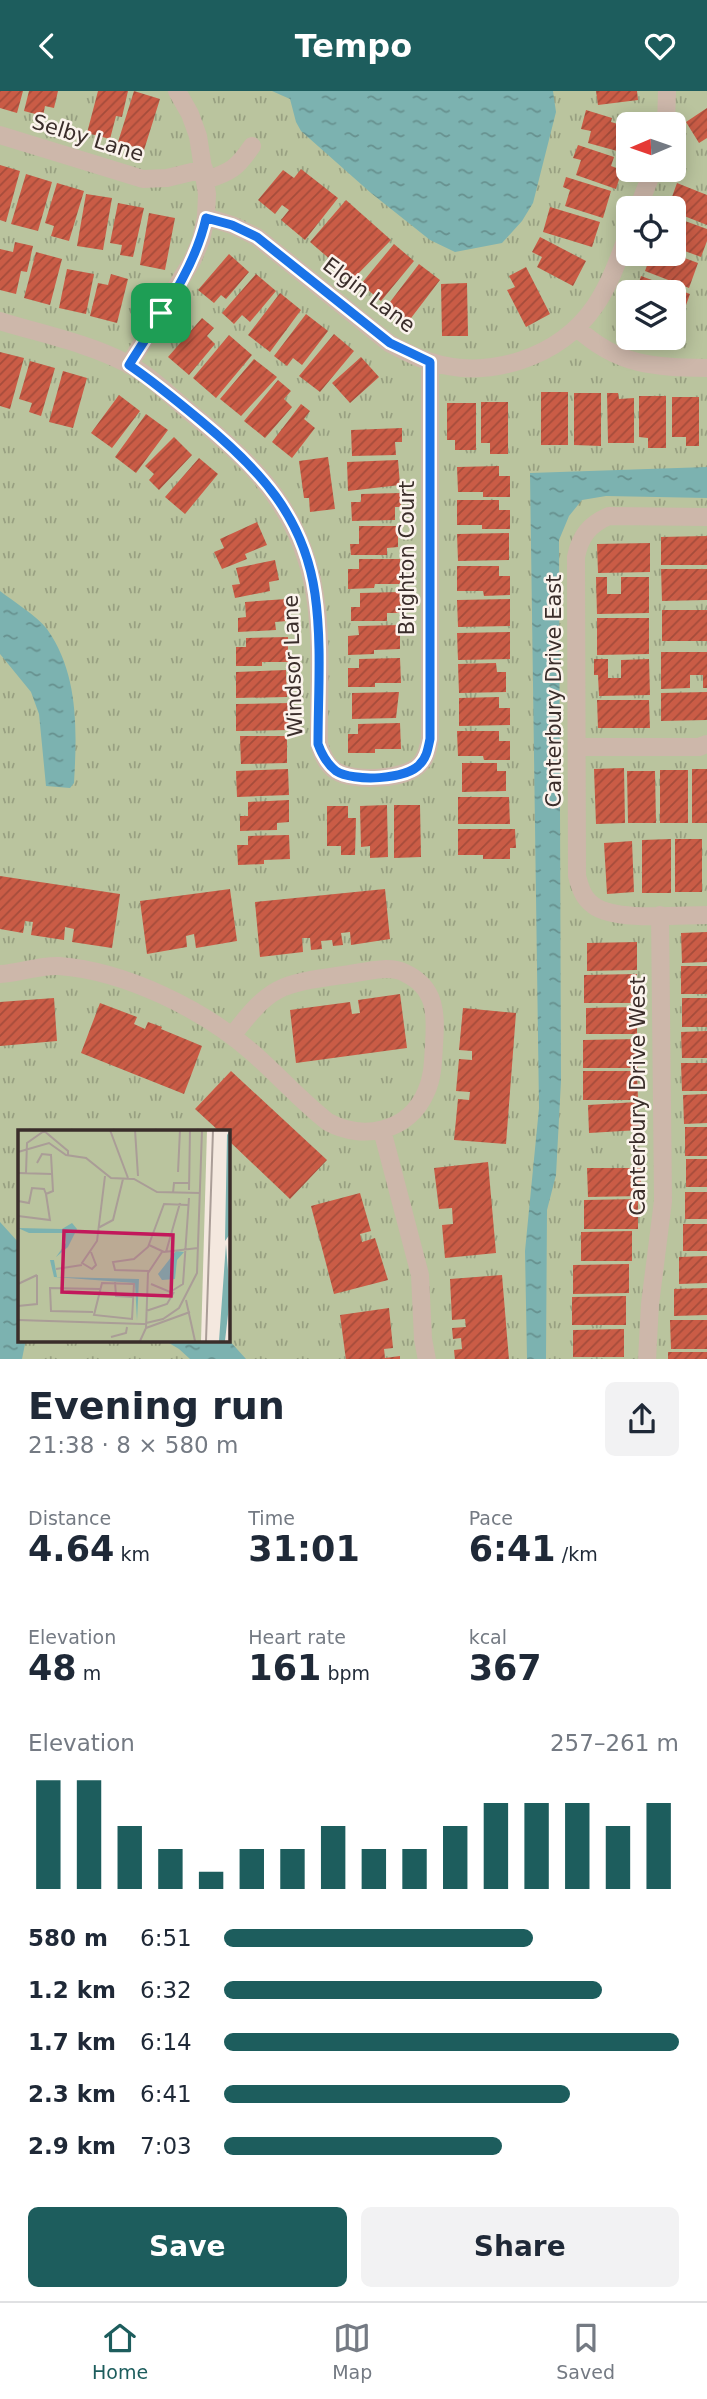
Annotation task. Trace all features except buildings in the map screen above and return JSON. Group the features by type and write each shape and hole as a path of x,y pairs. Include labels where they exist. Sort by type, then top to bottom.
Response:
{"street":[{"path":"129,365 192,261 206,218 205,175 198,136 177,91"},
{"path":"666,112 667,91"},
{"name":"Selby Lane","path":"0,135 143,179 227,174 238,166 253,146"},
{"name":"Elgin Lane","path":"206,218 232,225 257,237 390,343 430,362 453,367 477,369 501,366 546,350 577,328 596,305 616,264"},
{"name":"Windsor Lane","path":"0,321 107,354 129,365 153,381 245,459 274,493 297,532 315,594 318,744 322,756"},
{"path":"577,328 602,349 627,360 667,367 707,368"},
{"name":"Brighton Court","path":"322,756 333,769 356,777 400,776 412,772 427,754 430,739 430,362"},
{"name":"Canterbury Drive East","path":"707,517 609,516 599,521 583,536 576,557 577,876 580,887 593,905 609,913 707,915"},
{"path":"576,747 698,747 707,744"},
{"name":"Canterbury Drive West","path":"647,1359 650,1304 660,1236 663,1189 660,915"},
{"path":"0,974 51,966 100,974 167,997 232,1036 328,1122 362,1133 382,1131 404,1120 421,1103 432,1070 436,1016 434,1004 423,984 405,972 382,970 291,984 256,1005 232,1036"},
{"path":"382,1131 420,1275 422,1326 427,1359"}],"green space":[{"path":"0,91 707,91 707,1359 0,1359"}],"water":[{"path":"272,91 553,91 556,112 533,203 522,221 502,243 455,252 430,240 371,193 301,131 290,99"},
{"path":"707,467 707,498 606,496 582,500 569,516 559,540 561,1081 556,1175 547,1210 546,1359 527,1359 525,1251 539,1108 530,473"},
{"path":"0,591 47,629 65,665 74,703 76,743 74,783 70,788 46,786 39,714 31,692 0,654"},
{"path":"0,1222 18,1242 18,1342 26,1342 22,1359 0,1359"},
{"path":"229,1340 246,1359 190,1359 167,1342"}],"route":[{"path":"206,218 232,225 257,237 390,343 410,355 430,362 430,739 427,754 412,772 400,776 344,775 333,769 322,756 318,744 315,594 297,532 274,493 237,450 153,381 129,365 161,313 192,261 206,218"}]}
